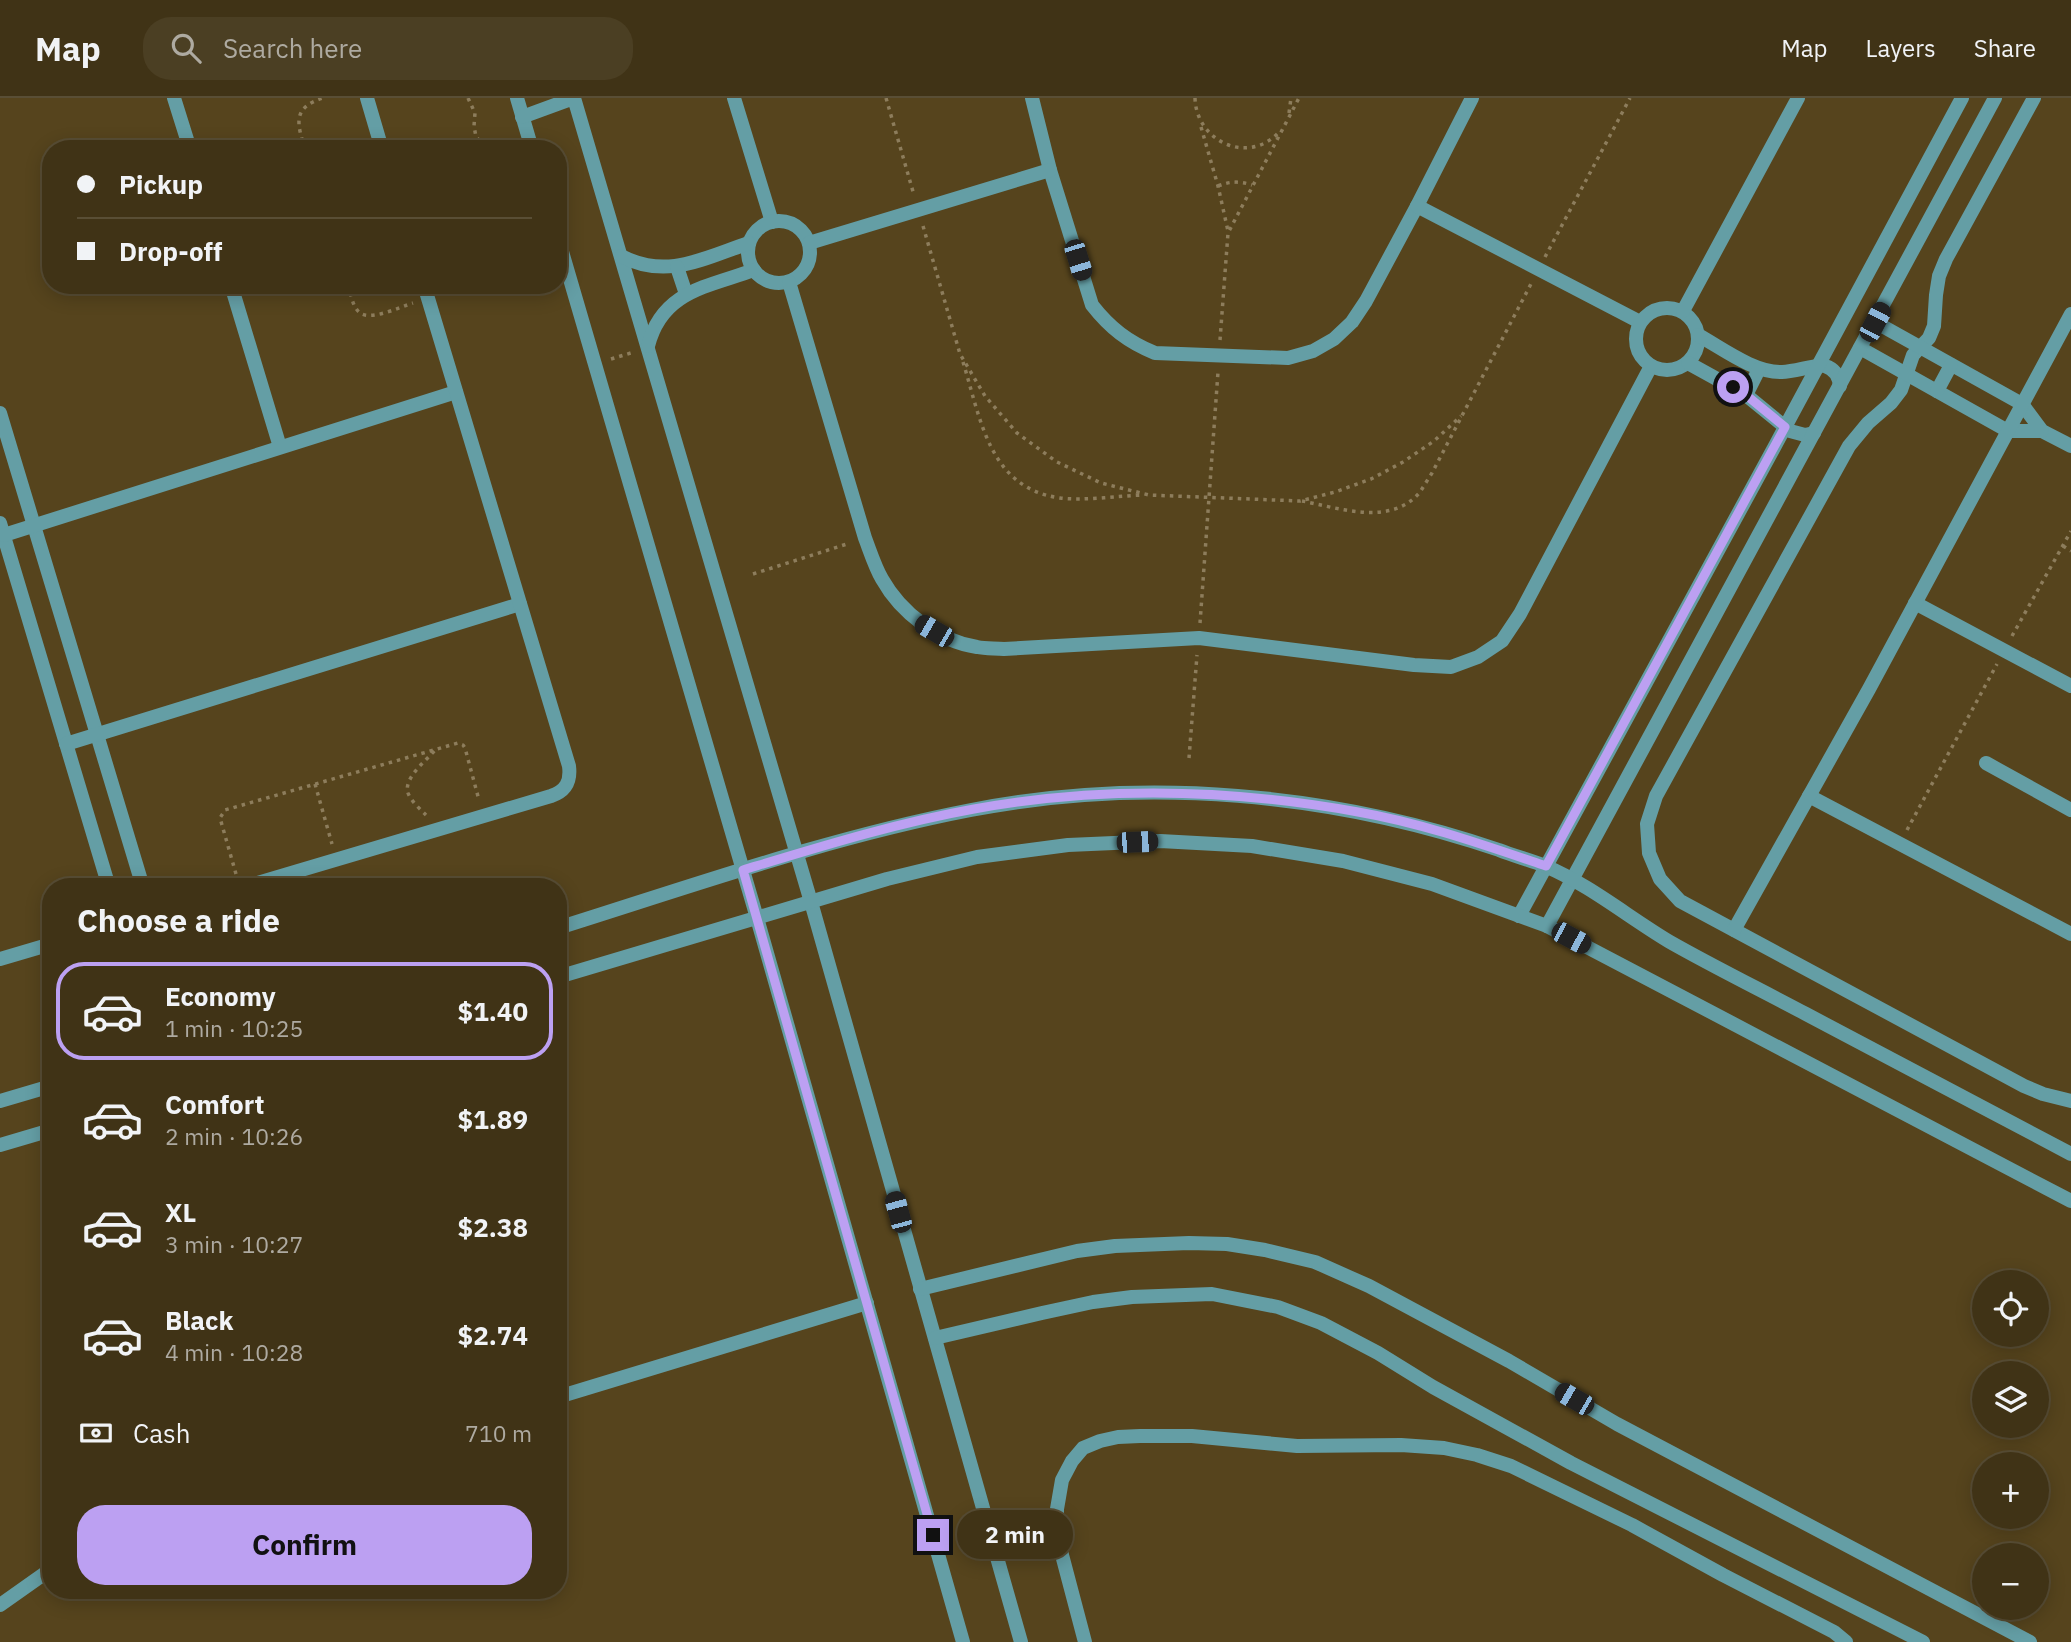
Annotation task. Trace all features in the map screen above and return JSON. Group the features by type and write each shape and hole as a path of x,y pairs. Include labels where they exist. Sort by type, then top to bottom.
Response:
{"street":[{"path":"174,98 187,140"},
{"path":"367,98 380,140"},
{"path":"517,98 529,140"},
{"path":"522,117 575,98 811,902 1021,1642"},
{"path":"734,98 772,222"},
{"path":"1032,98 1050,170 1092,306 1104,321 1119,335 1155,354 1288,358 1312,351 1334,339 1352,322 1418,206 1472,98"},
{"path":"1683,311 1798,98"},
{"path":"1519,916 1962,98"},
{"path":"1547,926 1995,98"},
{"path":"2034,98 1946,259 1939,276 1934,326 1929,338 1913,355 1901,390 1849,446 1656,796 1647,824 1649,853 1661,880 1680,901 2024,1086 2071,1101"},
{"path":"809,243 1050,170"},
{"path":"1418,206 1640,322"},
{"path":"781,221 799,228 809,243 807,267 789,282 769,282 761,278 749,262 749,243 758,229 772,222 781,221"},
{"path":"621,256 648,267 677,267 749,243"},
{"path":"677,267 686,294"},
{"path":"567,268 757,918 963,1642"},
{"path":"648,347 660,316 672,303 686,294 754,271"},
{"path":"789,282 865,538 881,578 899,603 921,623 947,638 976,647 1004,649 1199,638 1414,666 1451,667 1478,657 1502,640 1520,614 1651,366"},
{"path":"234,294 281,447"},
{"path":"262,878 558,793 565,789 570,774 427,294"},
{"path":"1671,307 1683,311 1690,318 1698,335 1694,355 1688,363 1676,369 1663,370 1651,366 1642,358 1636,347 1640,322 1648,313 1659,308 1671,307"},
{"path":"1734,930 2071,314"},
{"path":"1875,322 2022,404 2042,431 2071,446"},
{"path":"1698,335 1759,369 1779,373 1819,365 1834,371 1840,386"},
{"path":"1860,348 2008,431 2042,431"},
{"path":"1688,363 1746,395 1785,427 1805,435 1814,433"},
{"path":"1937,391 1951,365"},
{"path":"1746,395 1759,369"},
{"path":"106,878 2,529 33,525 456,392"},
{"path":"0,413 140,878"},
{"path":"1915,603 2071,686"},
{"path":"66,744 520,604"},
{"path":"1986,763 2071,810"},
{"path":"567,925 796,853 879,830 974,809 1070,796 1166,793 1263,798 1359,812 1454,835 1546,866 1669,941 2071,1154"},
{"path":"1808,796 2071,934"},
{"path":"567,974 887,878 977,857 1068,845 1160,841 1252,846 1343,861 1432,884 1547,926 2071,1201"},
{"path":"0,959 42,947"},
{"path":"0,1101 42,1089"},
{"path":"0,1145 42,1133"},
{"path":"920,1289 1077,1251 1115,1246 1189,1242 1227,1244 1306,1259 1369,1286 1509,1361 1617,1424 2030,1642"},
{"path":"935,1338 1054,1310 1132,1297 1212,1294 1278,1307 1321,1323 1571,1463 1923,1642"},
{"path":"567,1394 867,1303"},
{"path":"1085,1642 1057,1536 1057,1508 1062,1480 1083,1448 1118,1437 1140,1436 1192,1436 1297,1446 1401,1445 1444,1448 1477,1455 1511,1465 1632,1525 1834,1632 1846,1642"},
{"path":"0,1605 42,1575"}],"path":[{"path":"302,140 297,125 298,118 307,105 323,98"},
{"path":"467,98 475,113 474,126 478,140"},
{"path":"887,98 987,439 998,462 1015,481 1038,493 1062,499 1149,495 1300,501 1374,514 1398,508 1418,494 1432,473 1461,415 1434,441 1371,480 1300,501"},
{"path":"1194,98 1228,233 1210,498"},
{"path":"1228,233 1288,117 1291,98"},
{"path":"1199,118 1212,136 1232,147 1244,148 1266,142 1283,127 1299,98"},
{"path":"1218,186 1241,181 1252,186"},
{"path":"351,294 356,309 365,316 372,316 422,294"},
{"path":"596,363 648,347"},
{"path":"960,354 985,396 1017,433 1057,462 1101,483 1149,495"},
{"path":"1899,844 2071,531"},
{"path":"753,574 865,538"},
{"path":"2063,546 2071,551"},
{"path":"239,878 220,818 222,812 458,743 463,745 484,816"},
{"path":"426,815 408,794 407,786 436,750"},
{"path":"315,784 332,844"}],"route":[{"path":"933,1535 743,870 879,830 974,809 1070,796 1166,793 1263,798 1359,812 1454,835 1546,866 1785,427 1733,387"}]}
